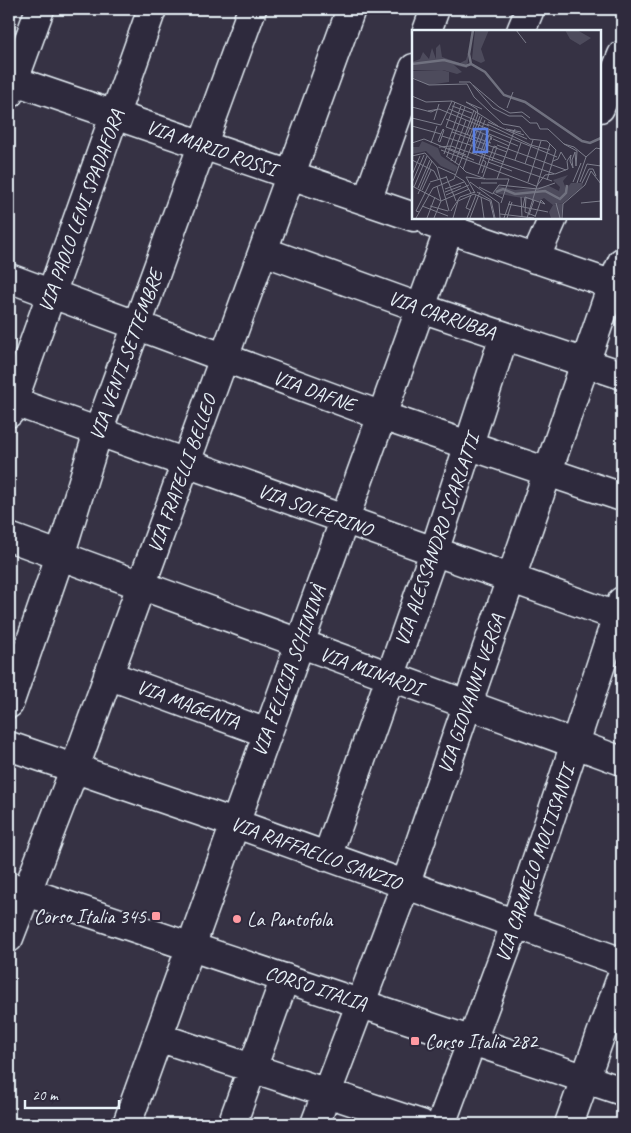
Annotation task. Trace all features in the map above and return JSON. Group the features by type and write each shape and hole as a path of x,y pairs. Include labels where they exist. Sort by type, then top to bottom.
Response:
{"street":[{"path":"10,84 40,9"},
{"name":"VIA PAOLO LENI SPADAFORA","path":"10,405 152,9"},
{"name":"VIA VENTI SETTEMBRE","path":"9,704 60,556 98,432 201,144 252,9"},
{"name":"VIA FRATELLI BELLEO","path":"9,938 18,889 74,770 351,9"},
{"path":"427,30 435,9"},
{"path":"521,30 530,9"},
{"path":"601,106 622,55"},
{"path":"367,201 412,74"},
{"name":"VIA MARIO ROSSI","path":"10,84 115,115 412,216"},
{"name":"VIA MARIO ROSSI","path":"426,219 451,223 535,258 619,278"},
{"path":"535,258 553,219"},
{"name":"VIA FELICIA SCHININÀ","path":"127,1124 451,223"},
{"name":"VIA CARRUBBA","path":"262,251 421,308 622,375"},
{"name":"VIA DAFNE","path":"9,278 382,416 622,497"},
{"name":"VIA GIOVANNI VERGA","path":"315,1124 405,886 586,363 619,278"},
{"name":"VIA ALESSANDRO SCARLATTI","path":"327,857 434,552 504,336"},
{"name":"VIA SOLFERINO","path":"10,405 98,432 511,579 620,612"},
{"name":"VIA MINARDI","path":"9,537 622,761"},
{"name":"VIA CARMELO MOLTISANTI","path":"441,1124 515,925 620,612"},
{"name":"VIA MAGENTA","path":"108,675 267,733"},
{"name":"VIA RAFFAELLO SANZIO","path":"9,746 74,770 234,823 405,886 622,962"},
{"name":"CORSO ITALIA","path":"18,889 622,1091"},
{"path":"569,1124 622,975"},
{"path":"232,1124 285,978"},
{"path":"158,1037 421,1124"}],"place":[{"name":"Corso Italia 345","path":"156,916"},
{"name":"La Pantofola","path":"237,919"},
{"name":"Corso Italia 282","path":"415,1041"}]}
